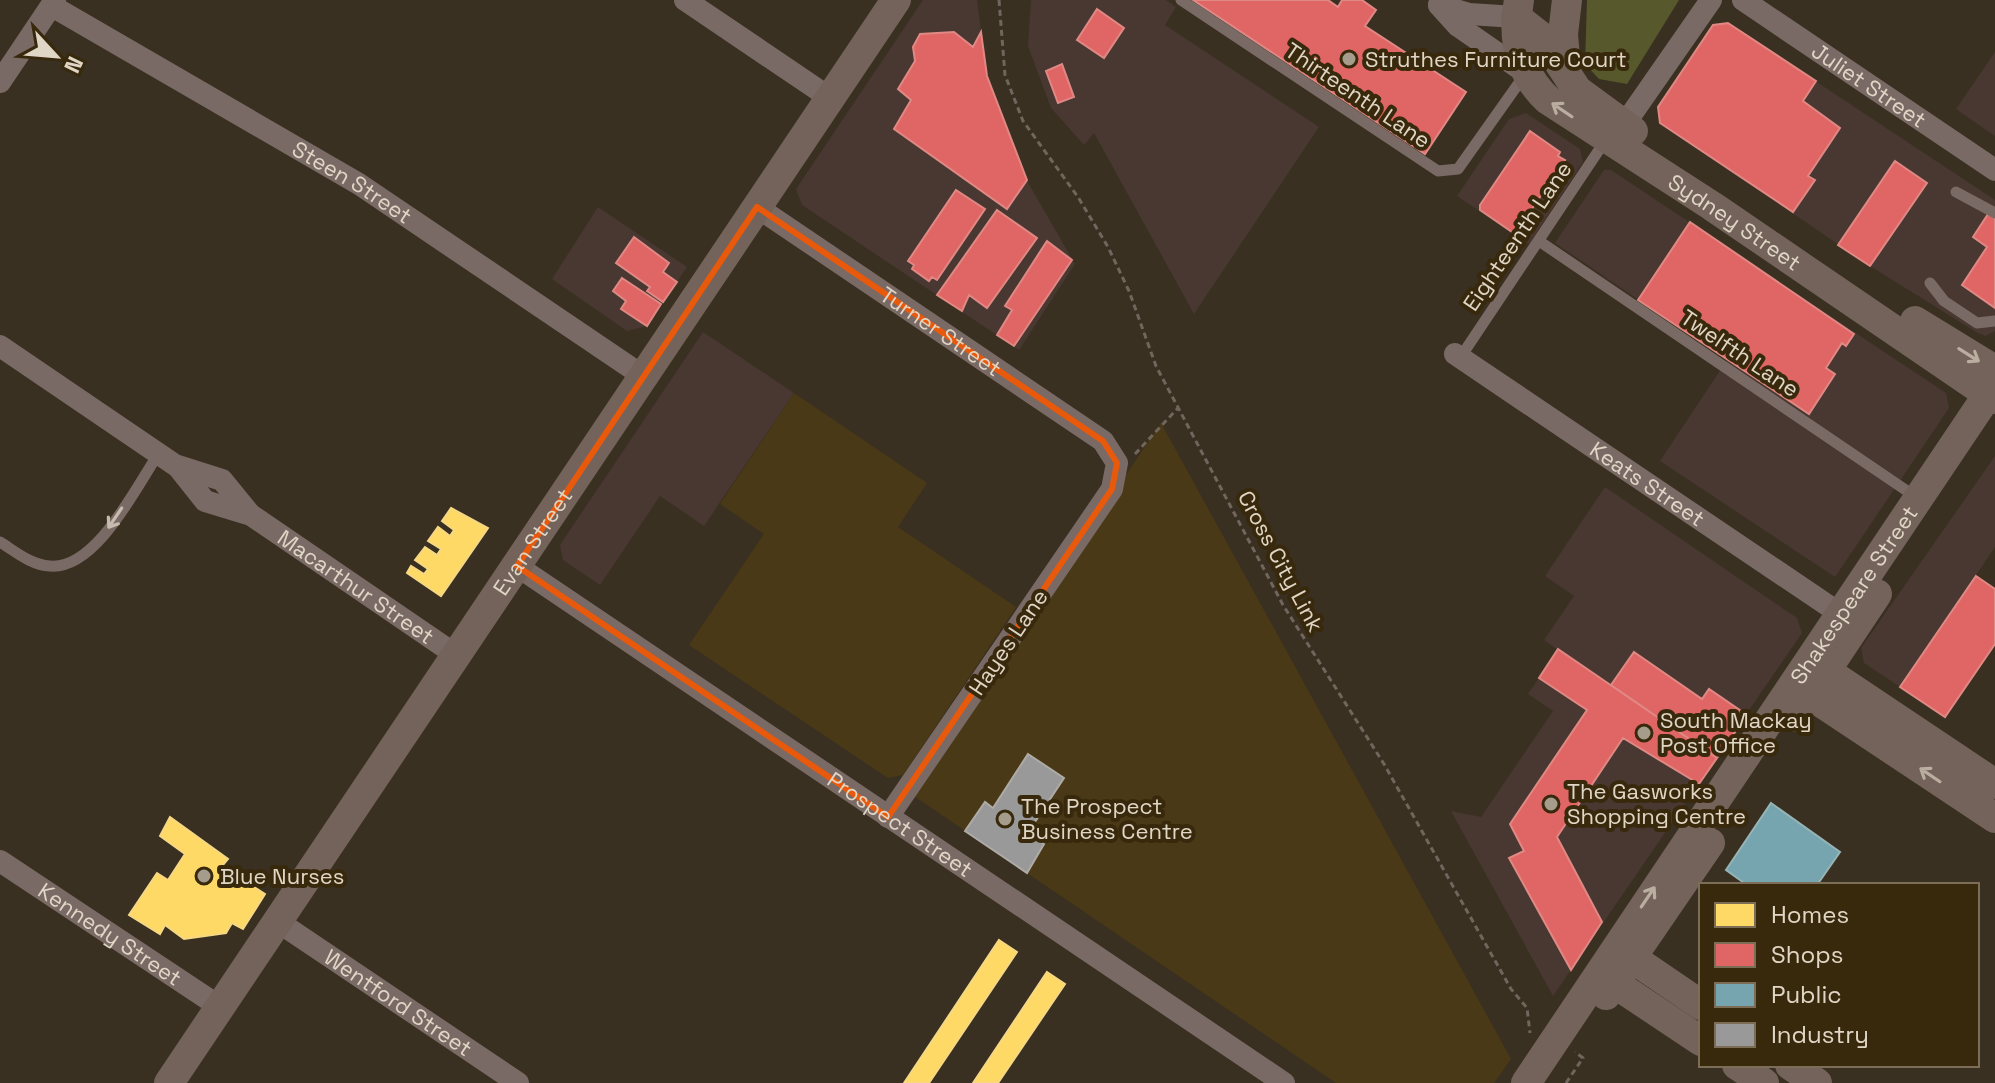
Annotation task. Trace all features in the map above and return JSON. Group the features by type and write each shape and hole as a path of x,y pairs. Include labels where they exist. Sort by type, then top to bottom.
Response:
{"street":[{"path":"685,0 830,98"},
{"name":"Evan Street","path":"169,1083 896,0"},
{"path":"1567,0 1563,51 1569,79"},
{"path":"1616,131 1711,0"},
{"name":"Juliet Street","path":"1744,0 1995,170"},
{"path":"1436,2 1469,34 1526,73"},
{"path":"1436,2 1469,14 1517,9"},
{"path":"0,82 53,3"},
{"name":"Steen Street","path":"53,3 367,189 643,376"},
{"name":"Sydney Street","path":"1517,9 1516,43 1526,73 1548,100 1616,131 1894,307 1994,393"},
{"name":"Sydney Street","path":"1517,9 1543,38 1580,93 1616,131"},
{"name":"Turner Street","path":"757,207 1103,441 1117,463"},
{"name":"Macarthur Street","path":"0,347 166,458 205,501 241,511 256,519 456,655"},
{"name":"Keats Street","path":"1458,356 1839,613"},
{"name":"Shakespeare Street","path":"1809,677 1839,613 1994,393"},
{"name":"Shakespeare Street","path":"1526,1083 1617,968 1994,393"},
{"name":"Hayes Lane","path":"888,817 1112,489 1117,463"},
{"name":"Prospect Street","path":"517,566 1284,1083"},
{"path":"1809,677 1852,706 1995,818"},
{"path":"1852,706 1995,784"},
{"name":"Kennedy Street","path":"0,861 220,1007"},
{"name":"Wentford Street","path":"277,921 518,1083"},
{"path":"1617,968 1665,980 1699,1004"},
{"path":"1617,968 1648,1006 1699,1040"},
{"path":"1648,1006 1665,980"},
{"name":"Shakespeare Street","path":"1540,1083 1558,1046"},
{"path":"1740,1067 1764,1083"},
{"path":"1793,1067 1817,1083"}],"lane":[{"name":"Thirteenth Lane","path":"1181,0 1438,171 1458,169 1526,73"},
{"name":"Eighteenth Lane","path":"1458,356 1616,131"},
{"path":"1956,192 1995,213"},
{"name":"Twelfth Lane","path":"1539,241 1918,498"},
{"path":"1930,283 1944,301 1977,323 1995,321"},
{"path":"0,542 43,565 63,566 78,561 166,458"}],"path":[{"name":"Cross City Link","path":"999,0 1005,75 1014,103 1035,141 1078,197 1108,247 1129,291 1156,366 1283,605 1384,764 1511,989 1527,1008 1529,1033 1583,1058 1566,1083"},
{"path":"1117,463 1142,451 1159,425 1178,408"}],"highlighted area":[{"path":"757,207 1103,441 1117,463 1112,489 888,817 517,566"}],"shaded area":[{"path":"923,0 977,0 987,76 1023,174 1075,264 1019,350 802,205 796,189"},
{"path":"1031,0 1166,0 1176,7 1165,25 1319,127 1194,314 1094,133 1084,145 1051,108 1028,46"},
{"path":"1728,23 1995,200 1995,331 1985,336 1976,332 1870,266 1660,123 1658,107 1713,25"},
{"path":"1995,52 1995,136 1956,109"},
{"path":"1526,113 1580,149 1583,162 1529,244 1457,196 1509,119"},
{"path":"1604,170 1611,170 1946,393 1949,408 1835,577 1660,461 1727,360 1555,243"},
{"path":"598,207 687,267 647,326 627,331 552,279"},
{"path":"703,332 794,393 704,526 660,496 600,585 563,560 560,545"},
{"path":"794,393 927,483 898,527 1016,607 903,775 888,778 689,645 764,534 720,504"},
{"path":"1161,423 1511,1059 1494,1083 1336,1083 911,794"},
{"path":"1995,456 1995,547 1900,687 1864,663 1861,648"},
{"path":"1605,487 1797,618 1802,633 1553,996 1451,811 1481,817 1553,711 1528,694 1558,650 1544,640 1574,596 1545,576"}],"green space":[{"path":"1587,0 1679,0 1627,84 1599,79 1585,64"}],"building: Homes":[{"path":"451,508 488,528 441,596 407,573 411,566 424,574 428,569 415,560 425,547 437,555 441,549 428,541 438,527 450,536 454,530 442,521"},
{"name":"Blue Nurses","path":"170,817 228,859 222,866 265,894 243,929 232,923 226,933 184,939 165,925 160,934 129,915 157,873 168,880 185,854 160,836"},
{"path":"999,940 1017,952 929,1083 904,1083"},
{"path":"1047,972 1065,984 998,1083 973,1083"}],"building: Shops":[{"name":"Struthes Furniture Court","path":"1193,0 1328,0 1338,7 1342,0 1362,0 1376,10 1365,26 1466,92 1425,154"},
{"path":"1097,9 1124,28 1104,58 1077,40"},
{"path":"1728,23 1816,81 1803,101 1840,128 1808,176 1815,180 1793,212 1660,123 1658,107 1713,25"},
{"path":"954,32 973,47 981,32 987,76 1027,180 1007,209 894,129 911,100 898,89 915,61 913,47 920,34"},
{"path":"1062,64 1074,97 1058,103 1046,71"},
{"path":"1530,131 1560,152 1558,156 1565,160 1515,234 1480,210 1480,205"},
{"path":"1895,161 1927,183 1870,266 1838,245"},
{"path":"956,190 985,209 937,280 932,277 929,281 912,269 914,265 908,261"},
{"path":"997,210 1037,238 987,308 969,295 962,311 937,295"},
{"path":"1988,214 1995,218 1995,308 1962,285 1987,247 1973,237"},
{"path":"1690,222 1854,334 1846,346 1842,343 1826,368 1835,374 1809,414 1638,300"},
{"path":"634,237 669,263 663,272 677,282 663,302 647,291 650,287 616,263"},
{"path":"1047,241 1072,260 1014,346 997,335 1012,310 1005,306"},
{"path":"622,278 661,304 647,326 621,309 626,301 613,291"},
{"path":"1976,576 1995,589 1995,644 1945,717 1900,687"},
{"name":"The Gasworks Shopping Centre","path":"1558,649 1717,758 1699,784 1623,738 1557,837 1602,922 1571,970 1509,858 1524,851 1510,824 1587,710 1539,678"},
{"path":"1634,652 1702,699 1709,689 1747,715 1717,758 1611,685"}],"building: Public":[{"path":"1771,803 1840,852 1818,883 1744,883 1726,870"}],"building: Industry":[{"name":"The Prospect Business Centre","path":"1028,754 1064,778 1027,834 1044,844 1027,873 965,831 985,802 993,808"}],"place":[{"name":"Struthes Furniture Court","path":"1349,59"},
{"name":"South Mackay Post Office","path":"1644,733"},
{"name":"The Gasworks Shopping Centre","path":"1551,804"},
{"name":"The Prospect Business Centre","path":"1005,819"},
{"name":"Blue Nurses","path":"204,876"}]}
